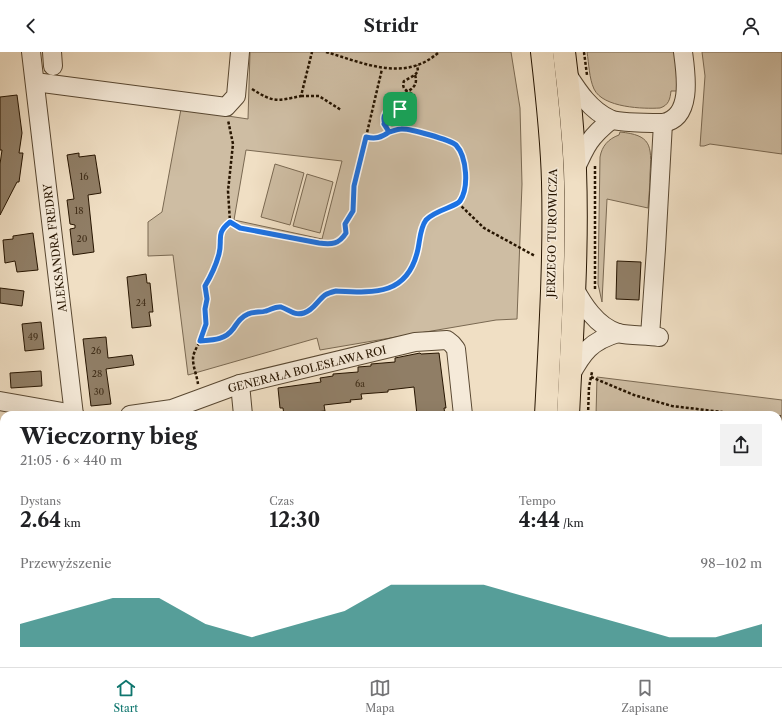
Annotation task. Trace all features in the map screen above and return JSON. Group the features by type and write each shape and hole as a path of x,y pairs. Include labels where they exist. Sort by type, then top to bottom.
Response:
{"main road":[{"name":"JERZEGO TUROWICZA","path":"542,52 549,112 553,183 551,300 546,411"},
{"name":"JERZEGO TUROWICZA","path":"565,63 585,166 574,286 580,377 569,411"}],"street":[{"name":"ALEKSANDRA FREDRY","path":"31,52 74,411"},
{"path":"35,82 226,107 236,96 240,52"},
{"path":"565,63 581,96 594,108 611,120 663,123 669,122 677,117 683,107 686,77 682,52"},
{"path":"585,166 584,147 592,136 611,120"},
{"path":"574,286 588,311 602,323 618,332 654,336 656,249 663,123"},
{"path":"580,377 578,362 586,351 596,342 618,332"},
{"name":"GENERAŁA BOLESŁAWA ROI","path":"158,411 172,409 240,384 415,342 446,340 456,349 463,411"},
{"path":"240,384 243,411"},
{"path":"0,401 53,411"}],"path":[{"path":"302,96 312,52"},
{"path":"326,52 382,69 398,69 417,65 432,59 440,52"},
{"path":"384,124 396,121 399,116 400,109 397,99 400,95 408,92 415,86 418,71 417,65"},
{"path":"230,222 240,228 319,243 331,244 337,243 343,239 346,233 345,224 353,211 354,186 382,69"},
{"path":"389,132 384,124 383,119 385,114 389,110 411,108 414,104 414,95 408,92 402,85 404,81 416,75"},
{"path":"249,87 264,97 272,100 302,96 319,96 341,110"},
{"path":"226,107 233,144 228,191 230,222"},
{"path":"200,341 223,338 242,317 251,312 267,311 276,307 281,307 297,314 312,310 324,295 330,292 377,292 395,285 407,275 414,263 422,229 426,220 441,210 458,203 461,200 466,178 463,160 456,145 410,130 401,129 389,132 384,136 375,139 366,137"},
{"path":"585,166 596,297"},
{"path":"458,203 484,228 535,256 535,249"},
{"path":"201,398 193,359 196,347 200,341 206,324 205,309 207,299 205,286 211,277 219,255 220,236 223,228 230,222"},
{"path":"580,377 593,365"},
{"path":"580,377 672,406 713,411"},
{"path":"580,377 587,411"}],"shaded area":[{"path":"250,52 511,52 520,108 522,184 517,319 496,320 320,350 317,338 188,375 173,255 148,256 148,222 162,212 181,109 248,119","holes":["246,150 342,161 322,239 234,220"]},
{"path":"587,52 675,52 678,91 671,91 668,101 660,108 644,108 615,104 599,95 594,89 590,76"},
{"path":"702,52 782,52 782,154 710,144 700,146 705,76"},
{"path":"620,132 630,133 644,139 650,149 651,164 648,208 607,199 602,302 598,284 600,157 602,149 606,143 619,135"},
{"path":"275,164 304,173 290,225 261,217"},
{"path":"307,174 333,182 320,233 293,226"},
{"path":"597,377 782,400 782,411 596,411"}],"building":[{"path":"17,95 22,133 19,153 23,153 19,182 17,182 0,215 0,164 2,150 0,150 0,97"},
{"path":"79,153 79,157 95,155 101,193 88,195 94,252 73,255 70,229 75,228 75,225 70,224 67,200 74,199 67,155"},
{"path":"33,233 38,270 17,272 15,261 5,263 3,240 13,239 13,236"},
{"path":"617,261 641,262 639,300 616,299"},
{"path":"146,274 147,283 150,283 153,312 149,312 151,326 132,328 127,277"},
{"path":"0,288 24,291 22,306 0,303"},
{"path":"41,322 44,349 25,351 22,324"},
{"path":"106,337 108,358 132,355 134,365 106,369 111,404 91,406 83,339"},
{"path":"420,353 439,353 446,408 444,408 444,411 417,411 414,387 388,390 388,392 361,394 362,399 350,400 351,402 324,405 325,411 283,411 283,408 280,408 278,388 321,382 320,378 333,376 333,374 358,372 358,367 371,366 371,364 395,362 395,358"},
{"path":"41,371 42,386 11,388 10,373"}],"route":[{"path":"400,109 394,108 385,114 383,119 384,124 389,132 401,129 410,130 456,145 463,160 466,178 460,202 433,214 426,220 422,229 414,263 407,275 395,285 377,292 330,292 324,295 312,310 304,313 292,313 281,307 276,307 267,311 251,312 242,317 232,330 223,338 200,341 206,324 205,309 207,299 205,286 211,277 219,255 220,236 223,228 230,222 240,228 319,243 337,243 343,239 346,233 345,224 353,211 354,186 366,137 375,139 384,136 389,132 384,124 396,121 399,116 400,109"}]}
